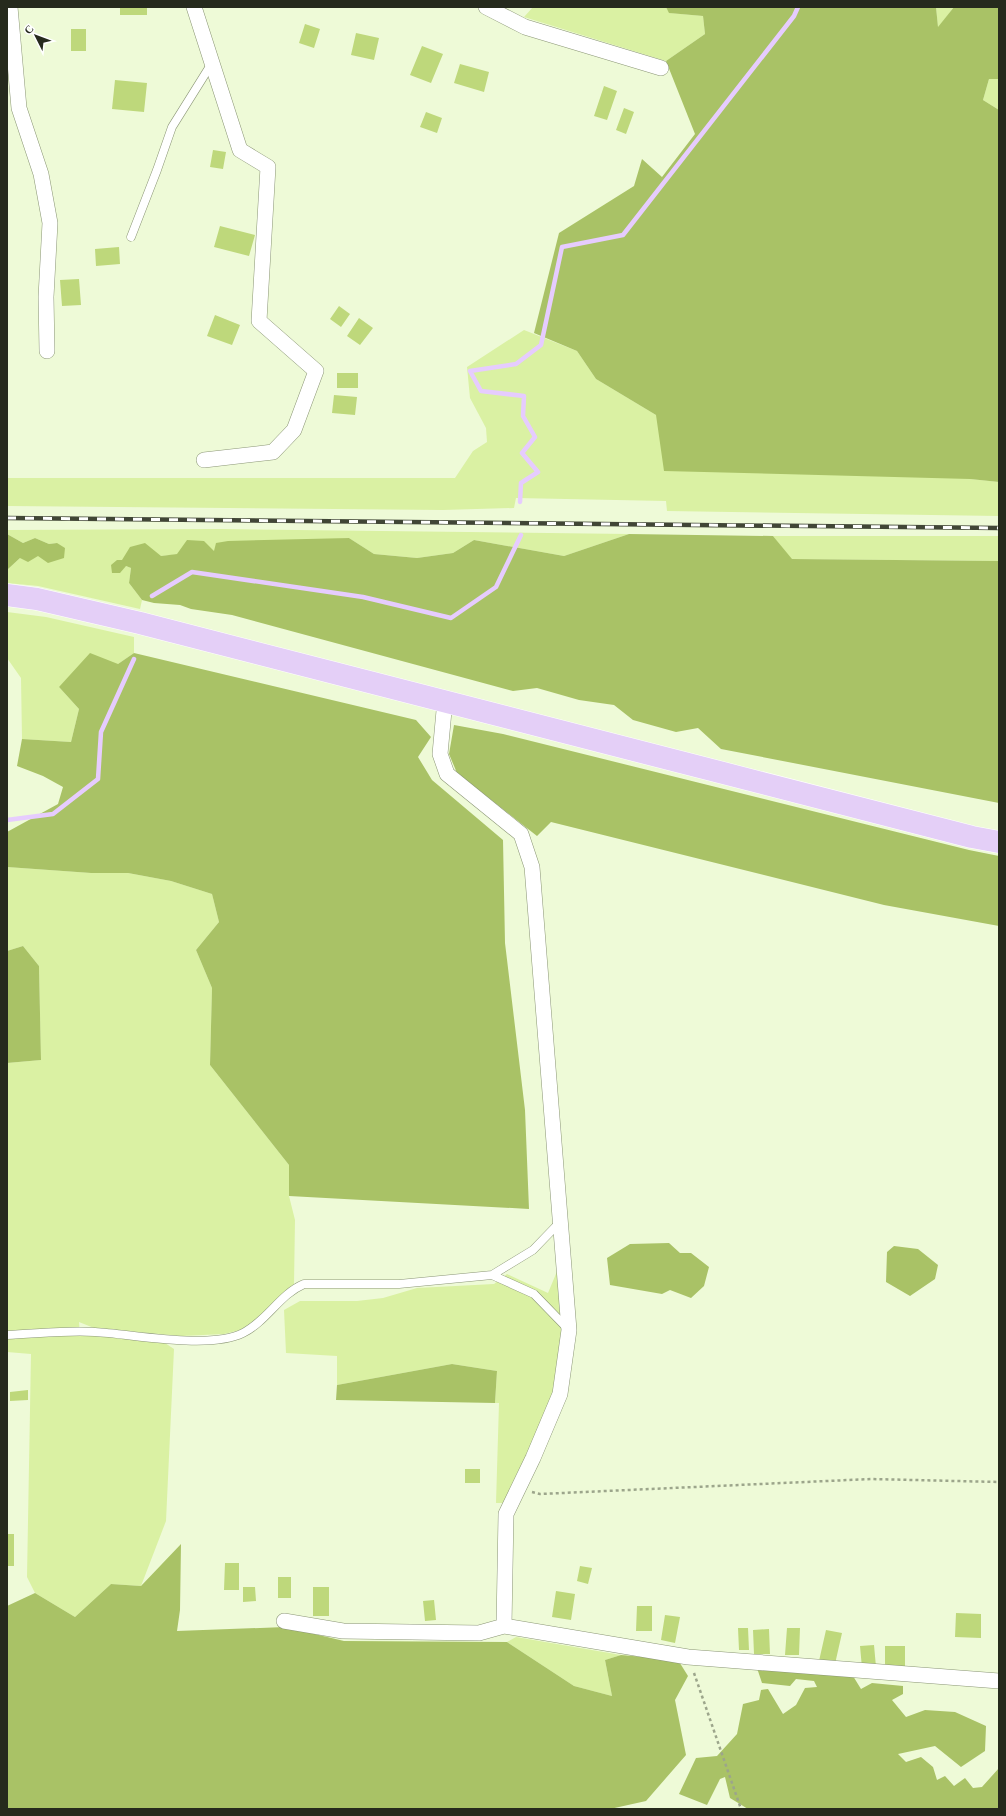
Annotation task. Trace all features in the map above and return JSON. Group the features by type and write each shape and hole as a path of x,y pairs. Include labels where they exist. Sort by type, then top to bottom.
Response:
{"main road":[{"path":"7,596 37,599 140,623 445,700 972,837 999,842"}],"street":[{"path":"10,7 18,108 41,174 50,223 46,297 46,351"},
{"path":"194,7 240,150 268,168 259,322 316,371 294,430 273,452 204,460"},
{"path":"486,7 525,27 661,68"},
{"path":"445,700 440,754 447,774 521,834 532,867 569,1330 560,1394 506,1514 504,1626"},
{"path":"284,1621 343,1631 480,1633 504,1626 688,1657 999,1681"}],"lane":[{"path":"131,237 172,127 212,63"},
{"path":"7,1335 94,1332 180,1340 225,1339 243,1334 260,1322 293,1289 304,1284 399,1284 492,1275 533,1250 561,1221"},
{"path":"492,1275 534,1294 569,1330"}],"path":[{"path":"518,1489 540,1494 871,1479 999,1482"},
{"path":"688,1657 741,1809"}],"green space":[{"path":"533,7 666,7 670,13 703,16 705,34 666,61 524,17"},
{"path":"666,7 936,7 938,27 954,7 999,7 999,79 989,79 983,100 999,110 999,482 970,479 664,471 656,415 596,379 577,351 534,333 559,233 634,186 642,159 662,177 695,134 666,61 705,34 703,16 669,13"},
{"path":"936,7 954,7 938,28"},
{"path":"989,79 999,79 999,110 983,100"},
{"path":"524,330 577,351 596,379 656,415 970,479 999,482 999,516 667,511 666,501 516,498 514,508 443,510 7,506 7,478 455,478 473,451 487,442 486,428 470,398 467,367"},
{"path":"221,529 629,534 564,556 474,540 453,553 417,558 374,554 349,538 161,556 126,566 131,568 129,583 142,600 140,609 38,586 7,583 7,570 20,558 38,555 57,543 49,544 35,538 23,543 7,534 7,530"},
{"path":"7,534 23,543 35,538 49,544 57,543 65,548 64,558 48,563 38,556 28,562 20,558 7,570"},
{"path":"629,534 773,536 792,559 999,561 999,803 721,749 698,728 676,732 633,720 614,705 579,700 537,688 513,691 232,615 191,609 180,605 154,603 142,600 129,583 131,568 126,566 120,573 112,573 111,565 117,560 122,560 130,547 145,543 161,556 177,554 187,540 204,541 214,551 216,543 228,541 349,538 374,554 417,558 453,553 474,540 564,556"},
{"path":"773,536 999,536 999,561 791,559"},
{"path":"7,612 46,617 134,637 134,653 118,664 59,687 79,709 71,742 22,739 21,678 7,658"},
{"path":"90,653 118,664 134,653 416,720 431,737 418,757 432,780 503,840 505,943 525,1110 529,1209 289,1196 289,1165 210,1065 212,988 196,950 219,922 212,894 171,881 128,873 91,873 7,867 7,832 58,804 63,787 43,776 17,766 22,739 71,742 79,709 59,687"},
{"path":"454,725 503,734 969,850 999,856 999,926 884,905 551,822 537,836 457,773 449,754"},
{"path":"7,867 91,873 128,873 171,881 212,894 219,922 196,950 212,988 210,1065 289,1165 289,1196 295,1220 294,1284 257,1320 240,1330 224,1334 182,1336 94,1328 79,1322 80,1335 94,1335 165,1343 174,1349 166,1521 141,1586 111,1584 75,1617 35,1593 27,1577 31,1354 7,1352 7,1063 41,1060 39,966 23,946 7,951"},
{"path":"23,946 39,966 41,1060 7,1063 7,951"},
{"path":"669,1243 680,1253 691,1253 709,1267 704,1286 691,1298 670,1290 662,1294 610,1285 607,1258 630,1244"},
{"path":"894,1246 918,1249 938,1265 935,1279 910,1296 886,1282 887,1252"},
{"path":"558,1269 562,1339 555,1392 506,1503 496,1503 499,1403 495,1403 497,1371 452,1364 337,1385 337,1356 286,1353 284,1310 300,1301 357,1301 383,1298 417,1288 494,1284 507,1274 548,1293"},
{"path":"452,1364 497,1371 495,1403 336,1400 337,1385"},
{"path":"181,1544 180,1610 177,1631 285,1627 344,1641 507,1642 574,1686 612,1696 605,1660 621,1655 678,1660 688,1676 675,1700 686,1755 646,1801 610,1809 7,1809 7,1606 35,1593 75,1617 111,1584 141,1586"},
{"path":"516,1637 621,1655 605,1660 612,1696 574,1686 507,1642"},
{"path":"757,1668 853,1676 861,1689 872,1683 903,1686 903,1694 892,1700 906,1717 925,1710 955,1712 986,1726 985,1751 961,1767 935,1746 898,1754 906,1762 921,1757 933,1767 937,1780 945,1776 954,1786 965,1778 973,1788 982,1787 999,1768 999,1809 748,1809 730,1798 725,1777 720,1779 707,1805 679,1794 696,1758 717,1756 737,1734 743,1704 759,1700 761,1690 768,1689 783,1714 796,1705 805,1688 817,1687 814,1681 796,1679 790,1686 762,1683"}],"building":[{"path":"120,7 147,7 147,15 120,15"},
{"path":"305,24 320,29 314,48 299,43"},
{"path":"71,29 86,29 86,51 71,51"},
{"path":"356,33 379,38 374,60 351,55"},
{"path":"422,46 443,54 431,83 410,75"},
{"path":"460,64 489,72 484,92 454,83"},
{"path":"115,80 147,83 144,112 112,109"},
{"path":"604,86 617,91 607,120 594,116"},
{"path":"624,108 634,112 626,134 616,130"},
{"path":"426,112 442,118 437,133 420,127"},
{"path":"213,150 226,152 223,169 210,167"},
{"path":"220,226 255,235 249,256 214,247"},
{"path":"119,247 120,264 96,266 95,249"},
{"path":"79,279 81,305 62,306 60,280"},
{"path":"339,306 350,314 341,327 330,319"},
{"path":"215,315 240,325 232,345 207,336"},
{"path":"359,318 373,328 360,345 347,336"},
{"path":"337,373 358,373 358,388 337,388"},
{"path":"334,395 357,397 355,415 332,413"},
{"path":"28,1390 28,1400 10,1401 10,1392"},
{"path":"465,1469 480,1469 480,1483 465,1483"},
{"path":"7,1534 14,1534 14,1566 7,1566"},
{"path":"225,1563 239,1563 239,1590 224,1590"},
{"path":"580,1566 592,1568 588,1584 577,1581"},
{"path":"278,1577 291,1577 291,1598 278,1598"},
{"path":"243,1587 255,1587 256,1601 243,1602"},
{"path":"313,1587 329,1587 329,1616 313,1616"},
{"path":"556,1591 575,1594 571,1620 552,1617"},
{"path":"434,1600 436,1620 425,1621 423,1601"},
{"path":"637,1606 652,1606 652,1631 636,1631"},
{"path":"956,1613 981,1614 981,1638 955,1637"},
{"path":"665,1615 680,1617 675,1643 661,1640"},
{"path":"738,1628 748,1628 749,1650 739,1650"},
{"path":"787,1628 800,1628 799,1655 785,1655"},
{"path":"769,1629 770,1654 754,1654 753,1630"},
{"path":"826,1630 842,1633 835,1664 819,1661"},
{"path":"874,1645 876,1667 862,1668 860,1646"},
{"path":"885,1646 905,1646 905,1667 885,1667"}],"waterway":[{"path":"520,502 521,483 538,472 522,453 535,437 523,416 524,396 481,391 470,371 516,364 541,345 562,247 623,235 794,16 798,7"},
{"path":"152,596 192,572 363,597 451,618 496,587 521,535"},
{"path":"7,820 53,814 98,779 101,732 134,659"}],"railway":[{"path":"7,518 999,528"}]}
